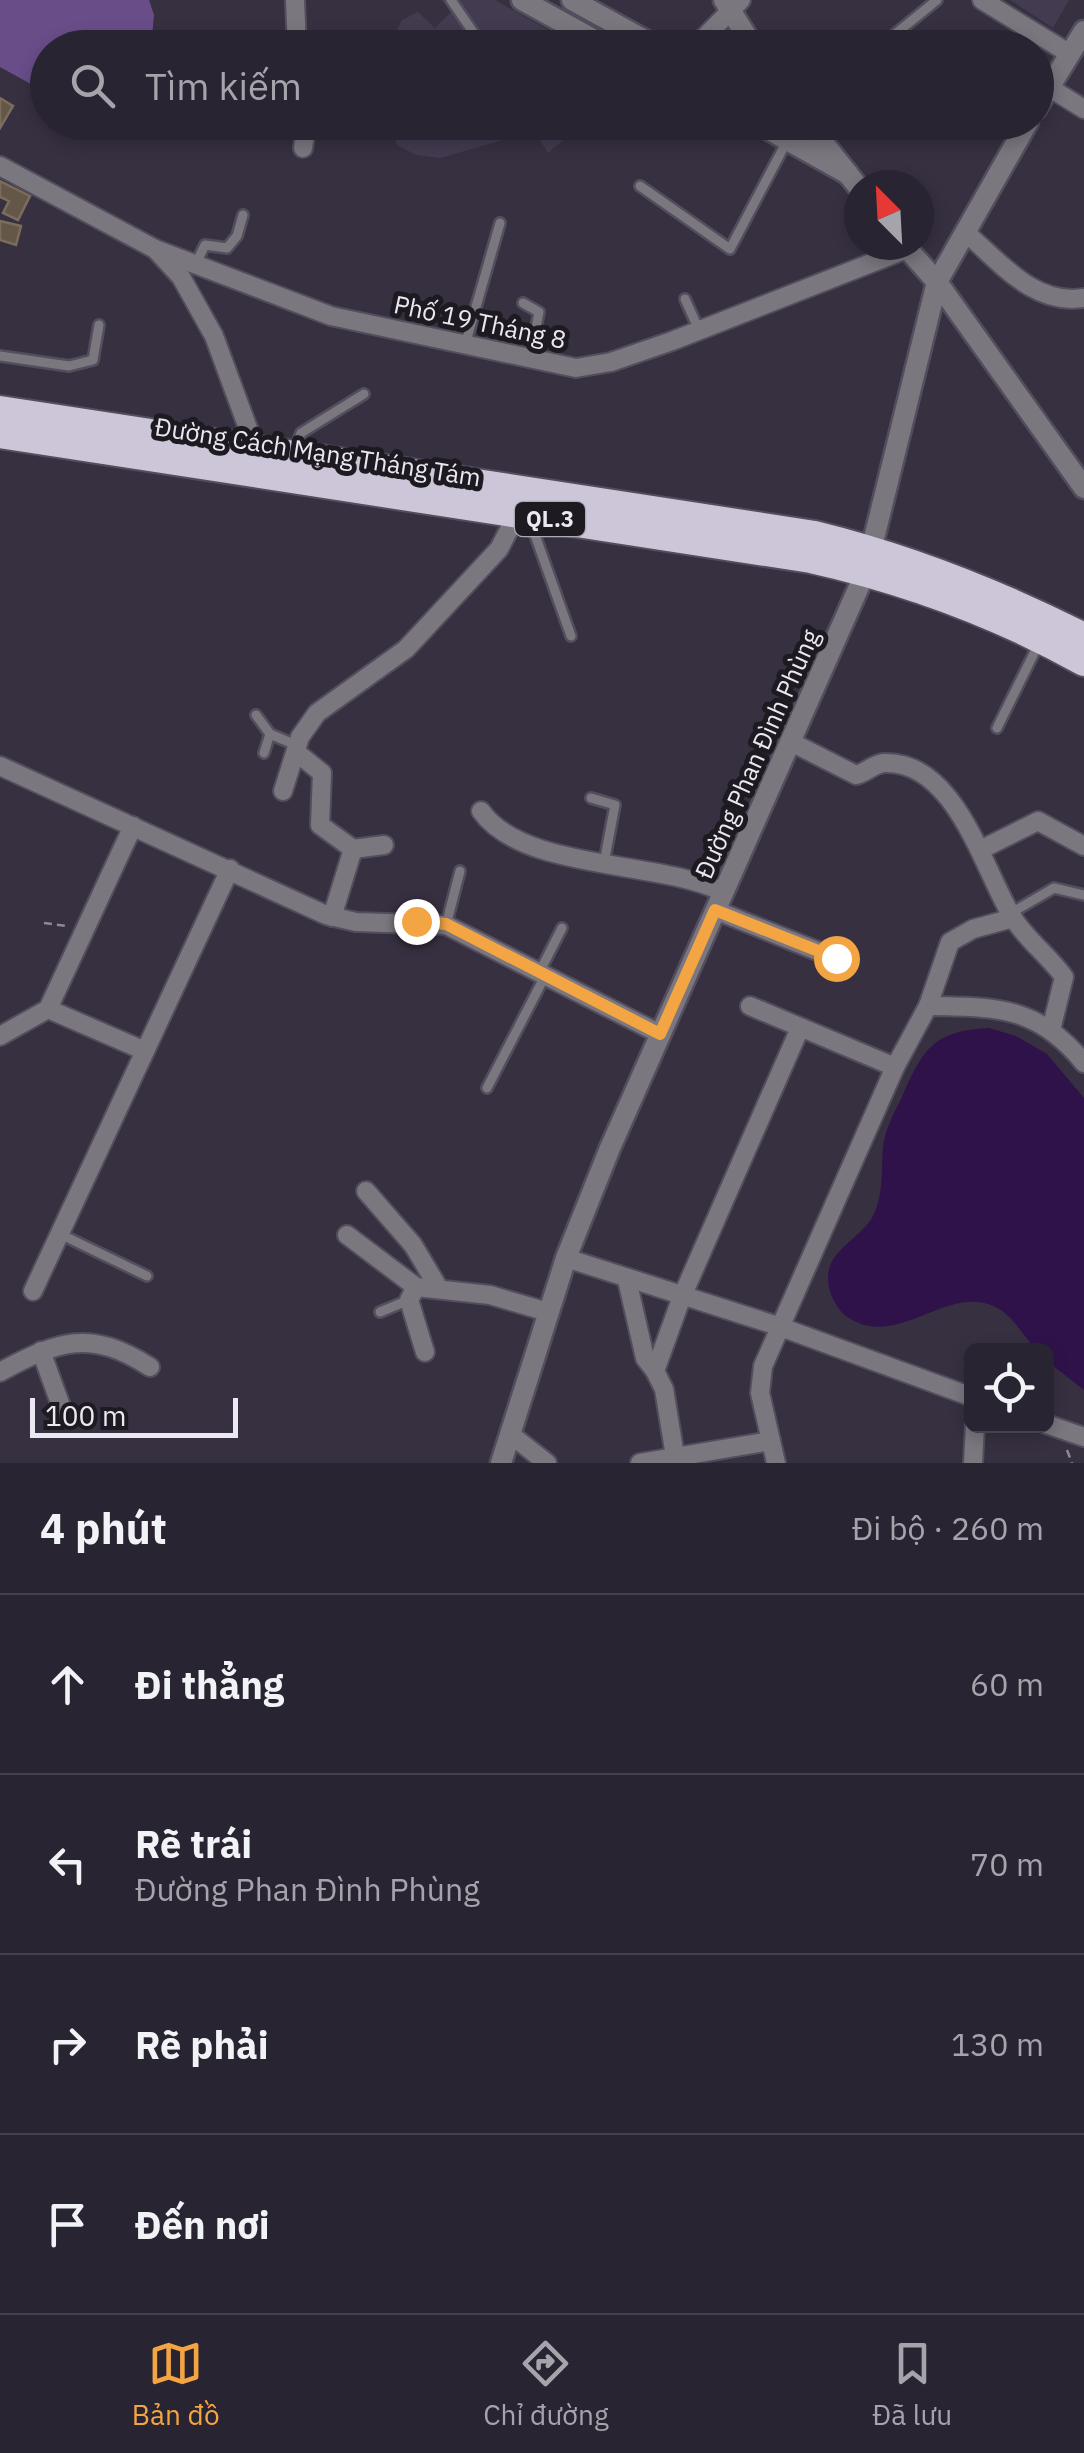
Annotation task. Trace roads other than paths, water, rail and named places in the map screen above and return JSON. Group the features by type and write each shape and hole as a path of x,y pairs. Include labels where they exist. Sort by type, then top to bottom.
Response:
{"highway":[{"name":"Đường Cách Mạng Tháng Tám","path":"0,410 259,462"},
{"name":"Đường Cách Mạng Tháng Tám","path":"0,434 259,462 815,536 1084,662"},
{"name":"Đường Cách Mạng Tháng Tám","path":"293,467 522,514 870,560 1023,606 1084,638"}],"street":[{"path":"295,0 296,30"},
{"path":"522,0 577,30"},
{"path":"572,0 626,30"},
{"path":"982,0 1031,30"},
{"path":"709,30 732,3 745,30"},
{"path":"1054,81 1084,31"},
{"path":"1054,44 1070,54"},
{"path":"1054,90 1084,109"},
{"path":"303,148 305,140"},
{"path":"803,140 844,173"},
{"path":"821,140 845,170"},
{"name":"Đường Phan Đình Phùng","path":"501,1463 566,1258 660,1034 870,560 937,282 1018,140"},
{"name":"Phố 19 Tháng 8","path":"0,166 155,249 331,316 576,368 611,362 699,330 873,260"},
{"path":"965,232 1033,290 1051,298 1084,298"},
{"path":"155,249 198,303 259,462"},
{"path":"917,260 937,282 1084,488"},
{"path":"283,791 297,749 317,713 390,664 499,549 522,514"},
{"path":"791,742 856,776 884,763 920,775 950,800 1012,916 1064,977 1051,1030"},
{"path":"297,749 322,773 320,824 353,848 384,845"},
{"path":"0,766 332,916 356,922 446,924 660,1034"},
{"path":"481,810 496,827 562,857 693,879 719,901 836,958"},
{"path":"980,850 1038,821 1084,846"},
{"path":"0,1036 48,1009 133,826"},
{"path":"332,916 353,848"},
{"path":"33,1291 230,869"},
{"path":"776,1463 760,1379 778,1326 895,1067 928,1006 950,942 973,929 1012,916"},
{"path":"750,1006 895,1067"},
{"path":"928,1006 1009,1010 1038,1020 1084,1064"},
{"path":"48,1009 144,1051"},
{"path":"655,1371 681,1298 800,1028"},
{"path":"366,1191 413,1244 438,1287"},
{"path":"347,1235 412,1293 425,1352"},
{"path":"566,1258 778,1326 964,1393"},
{"path":"627,1280 645,1358 664,1389 675,1456"},
{"path":"412,1293 438,1287 490,1295 548,1312"},
{"path":"0,1372 40,1351 89,1341 107,1343 150,1367"},
{"path":"40,1351 61,1406"},
{"path":"1054,1427 1084,1437"},
{"path":"973,1463 974,1433"},
{"path":"510,1434 547,1463"},
{"path":"640,1463 771,1441"}],"lane":[{"path":"451,0 472,30"},
{"path":"900,30 937,0"},
{"path":"640,186 730,249 787,140"},
{"path":"196,265 204,245 227,248 232,244 243,215"},
{"path":"465,345 500,223"},
{"path":"685,298 699,330"},
{"path":"523,303 539,312 530,360"},
{"path":"0,356 80,366 94,360 99,325"},
{"path":"293,467 300,433 364,394"},
{"path":"522,514 572,636"},
{"path":"997,728 1041,639"},
{"path":"256,715 270,734 297,749"},
{"path":"264,753 270,734"},
{"path":"591,798 614,805 604,862"},
{"path":"446,924 460,871"},
{"path":"1012,916 1054,888 1084,895"},
{"path":"487,1088 562,928"},
{"path":"59,1233 147,1276"},
{"path":"380,1312 412,1293"}]}
